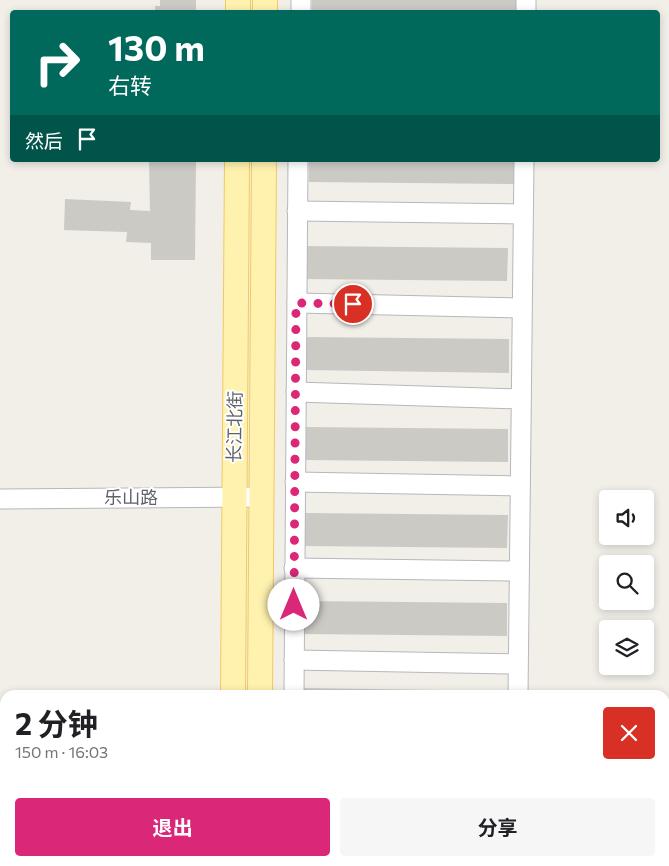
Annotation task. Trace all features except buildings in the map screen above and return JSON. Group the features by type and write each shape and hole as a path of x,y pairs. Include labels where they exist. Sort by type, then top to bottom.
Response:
{"main road":[{"name":"长江北街","path":"233,690 237,162"},
{"name":"长江北街","path":"260,690 264,162"}],"street":[{"path":"294,690 298,162"},
{"path":"518,690 524,162"},
{"path":"297,211 523,214"},
{"path":"296,303 522,308"},
{"path":"296,392 521,399"},
{"path":"295,482 520,486"},
{"name":"乐山路","path":"0,499 261,497"},
{"path":"294,568 519,571"},
{"path":"294,660 517,664"}],"route":[{"path":"294,605 296,303 353,304"}]}
